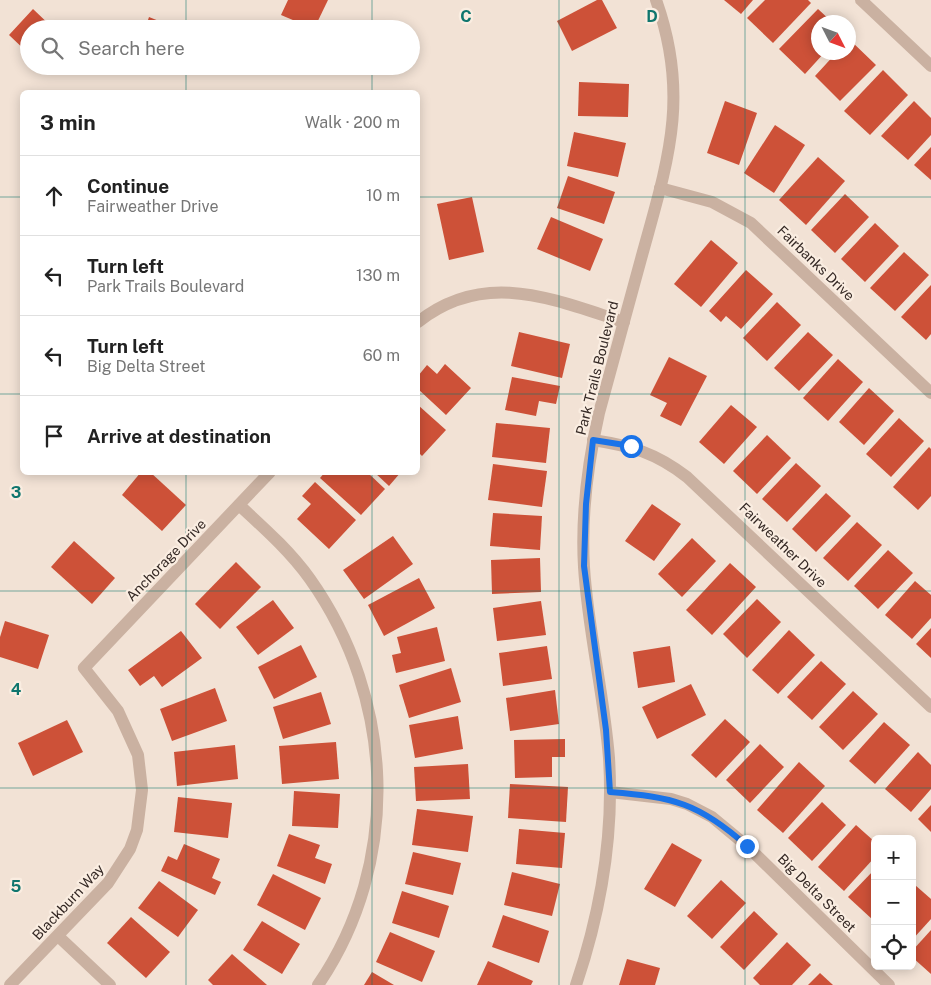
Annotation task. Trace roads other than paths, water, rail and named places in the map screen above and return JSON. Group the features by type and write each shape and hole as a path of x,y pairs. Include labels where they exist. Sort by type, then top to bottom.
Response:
{"street":[{"name":"Park Trails Boulevard","path":"576,985 587,953 603,885 607,856 610,792 606,730 584,566 586,504 593,440 671,142 674,80 664,22 656,0"},
{"path":"862,0 931,66"},
{"name":"Fairbanks Drive","path":"660,188 718,204 751,223 931,393"},
{"path":"420,320 430,313 466,297 500,291 534,294 624,322"},
{"name":"Fairweather Drive","path":"593,440 631,446 646,451 687,477 931,707"},
{"name":"Anchorage Drive","path":"84,668 267,475"},
{"path":"239,505 287,550 322,596 357,670 371,716 378,786 374,836 364,884 348,932 318,985"},
{"name":"Blackburn Way","path":"10,985 97,896 120,868 130,849 141,811 142,773 132,740 114,705 84,668"},
{"name":"Big Delta Street","path":"610,792 671,799 712,817 747,846 889,985"},
{"path":"58,936 110,985"}]}
